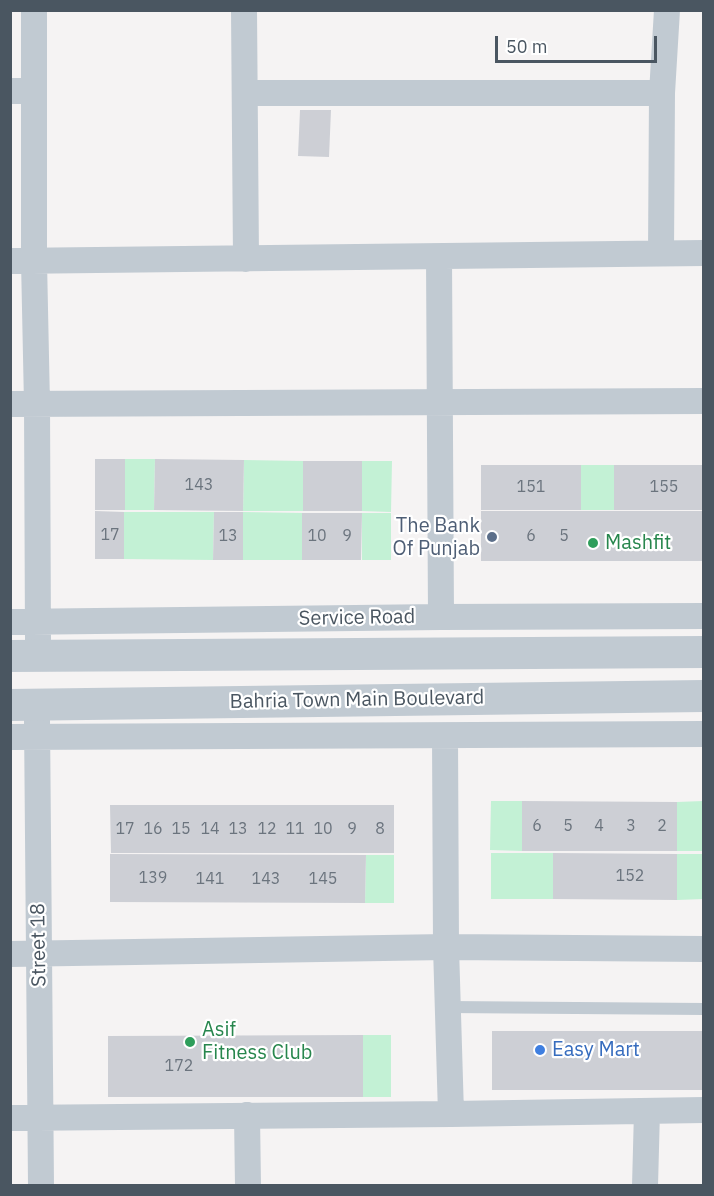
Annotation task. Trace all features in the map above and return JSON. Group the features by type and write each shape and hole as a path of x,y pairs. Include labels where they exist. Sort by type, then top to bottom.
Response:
{"street":[{"path":"34,10 22,91 22,261 37,404 37,622 24,656 704,652"},
{"path":"244,10 246,259"},
{"path":"661,253 662,93 667,10"},
{"path":"245,93 662,93"},
{"path":"22,261 704,253"},
{"path":"439,257 441,617"},
{"path":"10,404 704,401"},
{"name":"Service Road","path":"10,622 704,616"},
{"name":"Bahria Town Main Boulevard","path":"24,705 704,696"},
{"name":"Street 18","path":"24,705 37,737 41,1185"},
{"path":"10,737 704,734"},
{"path":"445,736 446,947 451,1114"},
{"path":"10,954 446,947 704,949"},
{"path":"10,1118 704,1110"},
{"path":"645,1185 647,1111"},
{"path":"247,1115 248,1185"}],"lane":[{"path":"447,1007 704,1009"}],"green space":[{"path":"125,459 155,459 154,510 125,510"},
{"path":"244,460 303,461 303,511 243,511"},
{"path":"362,461 392,461 391,512 362,511"},
{"path":"581,465 614,465 614,510 581,510"},
{"path":"124,512 214,512 213,560 124,559"},
{"path":"243,512 302,513 302,560 243,560"},
{"path":"362,513 391,513 391,560 362,560"},
{"path":"491,801 522,801 522,851 490,850"},
{"path":"703,801 703,851 677,851 677,802"},
{"path":"491,853 553,853 553,899 491,899"},
{"path":"677,854 703,854 703,899 677,900"},
{"path":"366,855 394,855 394,903 365,903"},
{"path":"363,1035 391,1035 391,1097 363,1097"}],"building":[{"path":"300,110 331,110 329,157 298,156"},
{"path":"95,459 125,459 125,510 95,510"},
{"path":"155,459 244,460 243,511 154,510"},
{"path":"303,461 362,461 362,511 303,511"},
{"path":"481,465 581,465 581,510 481,510"},
{"path":"614,465 704,465 704,510 614,510"},
{"path":"95,511 124,512 124,559 95,559"},
{"path":"481,511 704,511 704,561 481,561"},
{"path":"214,512 243,512 243,560 213,560"},
{"path":"302,513 362,513 361,560 302,560"},
{"path":"522,801 677,802 677,851 522,851"},
{"path":"110,805 394,805 394,853 111,853"},
{"path":"553,853 677,854 677,900 553,899"},
{"path":"110,854 366,855 365,903 110,902"},
{"path":"492,1031 704,1031 704,1090 492,1090"},
{"path":"363,1035 363,1097 108,1097 108,1036"}],"place":[{"name":"The Bank Of Punjab","path":"492,537"},
{"name":"Mashfit","path":"593,543"},
{"name":"Asif Fitness Club","path":"190,1042"},
{"name":"Easy Mart","path":"540,1050"}]}
